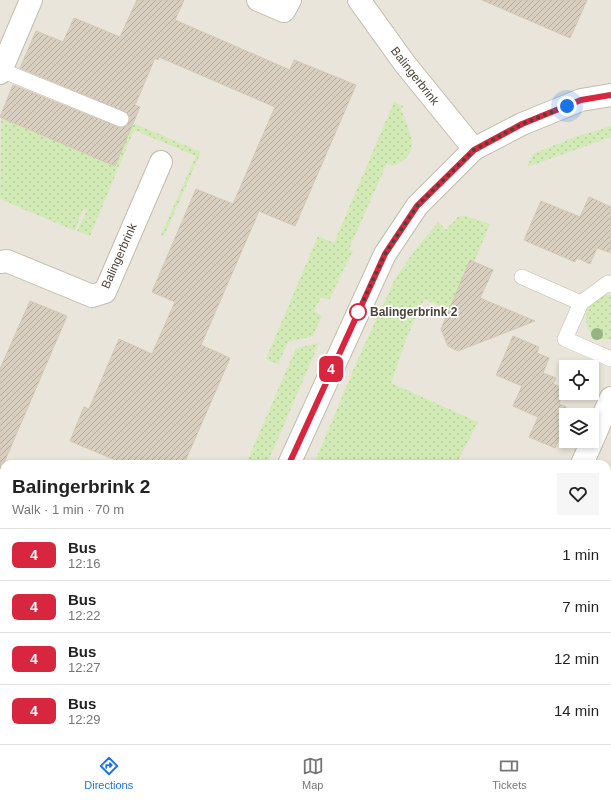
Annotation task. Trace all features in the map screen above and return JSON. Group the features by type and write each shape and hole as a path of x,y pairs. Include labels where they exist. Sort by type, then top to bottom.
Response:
{"street":[{"path":"0,72 32,0"},
{"path":"258,0 284,11 290,0"},
{"name":"Balingerbrink","path":"359,0 405,64 474,150"},
{"path":"291,460 385,254 417,206 474,150 522,124 581,100 611,95"},
{"name":"Balingerbrink","path":"0,262 8,261 92,296 105,292 161,162"},
{"path":"584,460 611,398"}],"lane":[{"path":"0,72 121,119"},
{"path":"522,277 581,303"},
{"path":"611,285 608,283 581,303 565,340 611,359"}],"shaded area":[{"path":"0,0 611,0 611,460 0,460"}],"green space":[{"path":"394,102 404,107 401,109 412,141 408,155 403,161 393,166 387,163 349,249 353,251 329,300 321,297 314,311 322,316 313,336 288,342 278,364 266,359 318,236 334,243"},
{"path":"1,117 115,166 133,123 201,152 164,236 161,235 196,156 134,130 90,236 77,231 87,210 83,209 75,231 0,199"},
{"path":"611,126 611,137 527,167 533,154 575,137"},
{"path":"466,216 490,224 474,262 450,310 424,299 407,337 391,383 478,422 458,460 316,460 358,359 395,279 413,253 438,222 446,230 458,217"},
{"path":"601,295 611,295 611,339 602,339 595,335 589,330 586,323 588,308 593,301"},
{"path":"319,343 269,460 248,460 296,348"}],"building":[{"path":"137,0 184,0 175,20 290,70 294,60 356,85 295,226 259,211 201,345 230,358 186,460 115,460 70,441 84,407 89,409 119,339 152,354 175,302 152,292 196,189 233,204 275,107 159,57 158,60 155,58 135,105 140,107 115,166 0,117 13,85 118,127 127,126 130,117 124,111 20,68 36,31 63,42 74,18 120,37"},
{"path":"482,0 587,0 570,38"},
{"path":"589,197 611,207 611,253 597,248 590,264 577,258 575,262 524,240 541,201 580,217"},
{"path":"470,260 493,270 480,298 535,321 458,351 448,346 441,329"},
{"path":"30,301 67,316 5,460 0,460 0,369"},
{"path":"513,336 539,347 537,353 549,358 543,373 556,378 553,384 559,386 559,400 561,400 559,404 566,407 559,408 559,439 555,448 529,437 538,417 513,406 522,386 496,375"}],"bus line":[{"name":"4","path":"290,460 385,254 417,206 474,150 522,124 581,100 611,95"}],"place":[{"name":"Balingerbrink 2","path":"358,312"}],"route":[{"path":"358,312 385,254 417,206 474,150 522,124 567,106"}]}
